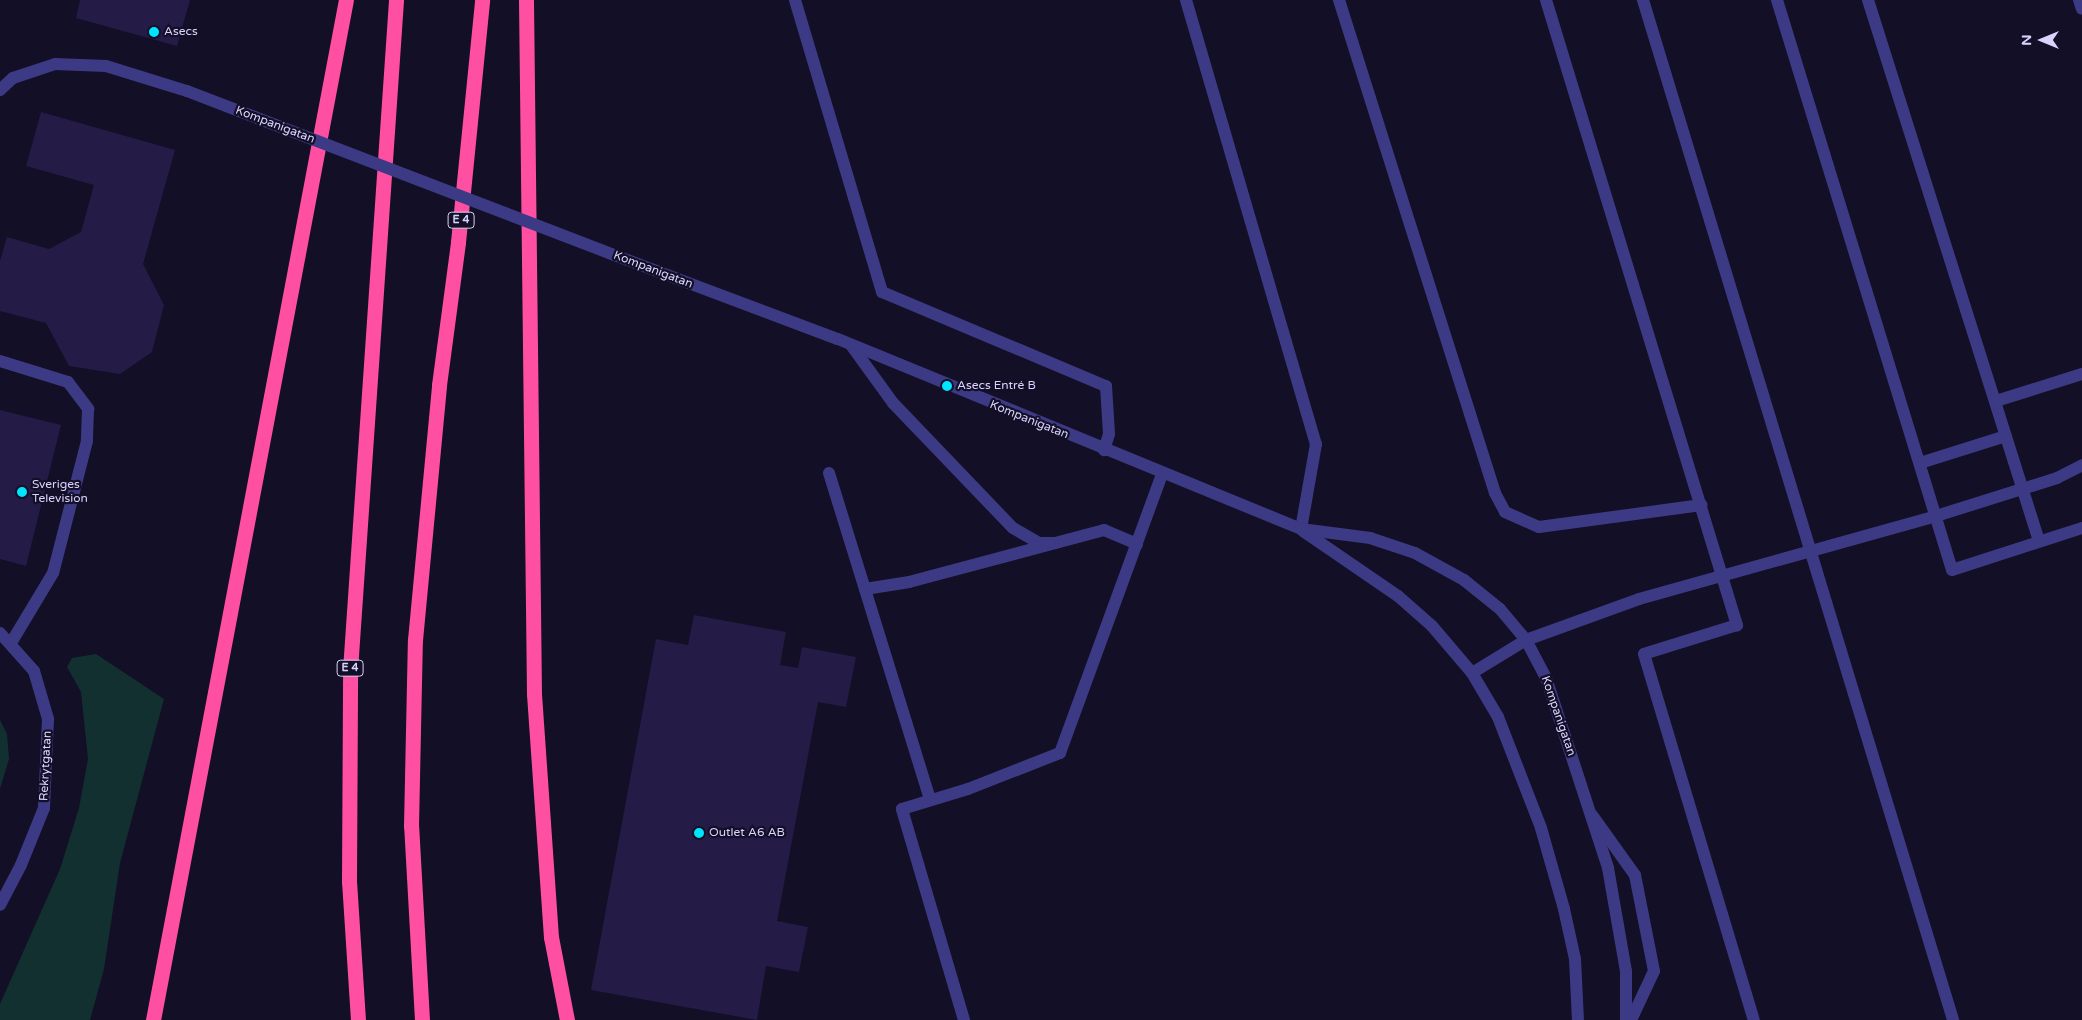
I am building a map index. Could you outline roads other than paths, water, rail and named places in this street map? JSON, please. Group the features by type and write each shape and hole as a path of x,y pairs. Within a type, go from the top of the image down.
{"highway":[{"path":"152,1020 346,0"},
{"name":"E 4","path":"358,1020 349,882 350,670 396,0"},
{"name":"E 4","path":"422,1020 412,826 415,640 436,413 458,242 482,0"},
{"path":"526,0 534,694 551,937 567,1020"}],"street":[{"path":"795,0 882,292 1106,386 1109,434 1104,450"},
{"path":"1186,0 1316,444 1301,529"},
{"path":"1339,0 1495,494 1504,512 1539,527 1702,505"},
{"path":"1546,0 1702,505 1737,626 1644,654 1754,1020"},
{"path":"1643,0 1812,549 1953,1020"},
{"path":"1777,0 1952,570 2082,528"},
{"path":"1868,0 2039,541"},
{"path":"2079,0 2082,9"},
{"name":"Kompanigatan","path":"0,90 14,78 55,64 106,66 187,90 851,345 1162,474 1301,529 1398,596 1432,626 1472,673 1517,758 1542,828 1575,959 1578,1020"},
{"path":"851,345 893,403 1014,528 1039,542 1055,543"},
{"path":"0,361 68,382 88,408 87,441 53,573 11,643"},
{"path":"1996,401 2082,374"},
{"path":"1920,462 2006,436"},
{"path":"2057,478 2082,465"},
{"path":"829,473 930,800"},
{"path":"964,1020 902,808 930,800 1060,752 1162,474"},
{"path":"1472,673 1526,640 1639,599 1812,549 1936,516 2057,478 2082,475"},
{"name":"Kompanigatan","path":"1301,529 1370,538 1415,553 1464,580 1500,609 1526,640 1546,678 1592,815 1618,920 1626,971 1626,1020"},
{"path":"865,589 909,582 1104,530 1137,544"},
{"name":"Rekrytgatan","path":"0,633 11,643 34,671 48,719 44,808 22,866 0,905"},
{"path":"1592,815 1634,875 1654,972 1631,1020"}],"place":[{"name":"Asecs","path":"154,32"},
{"name":"Asecs Entré B","path":"947,386"},
{"name":"Sveriges Television","path":"22,492"},
{"name":"Outlet A6 AB","path":"699,833"}]}
